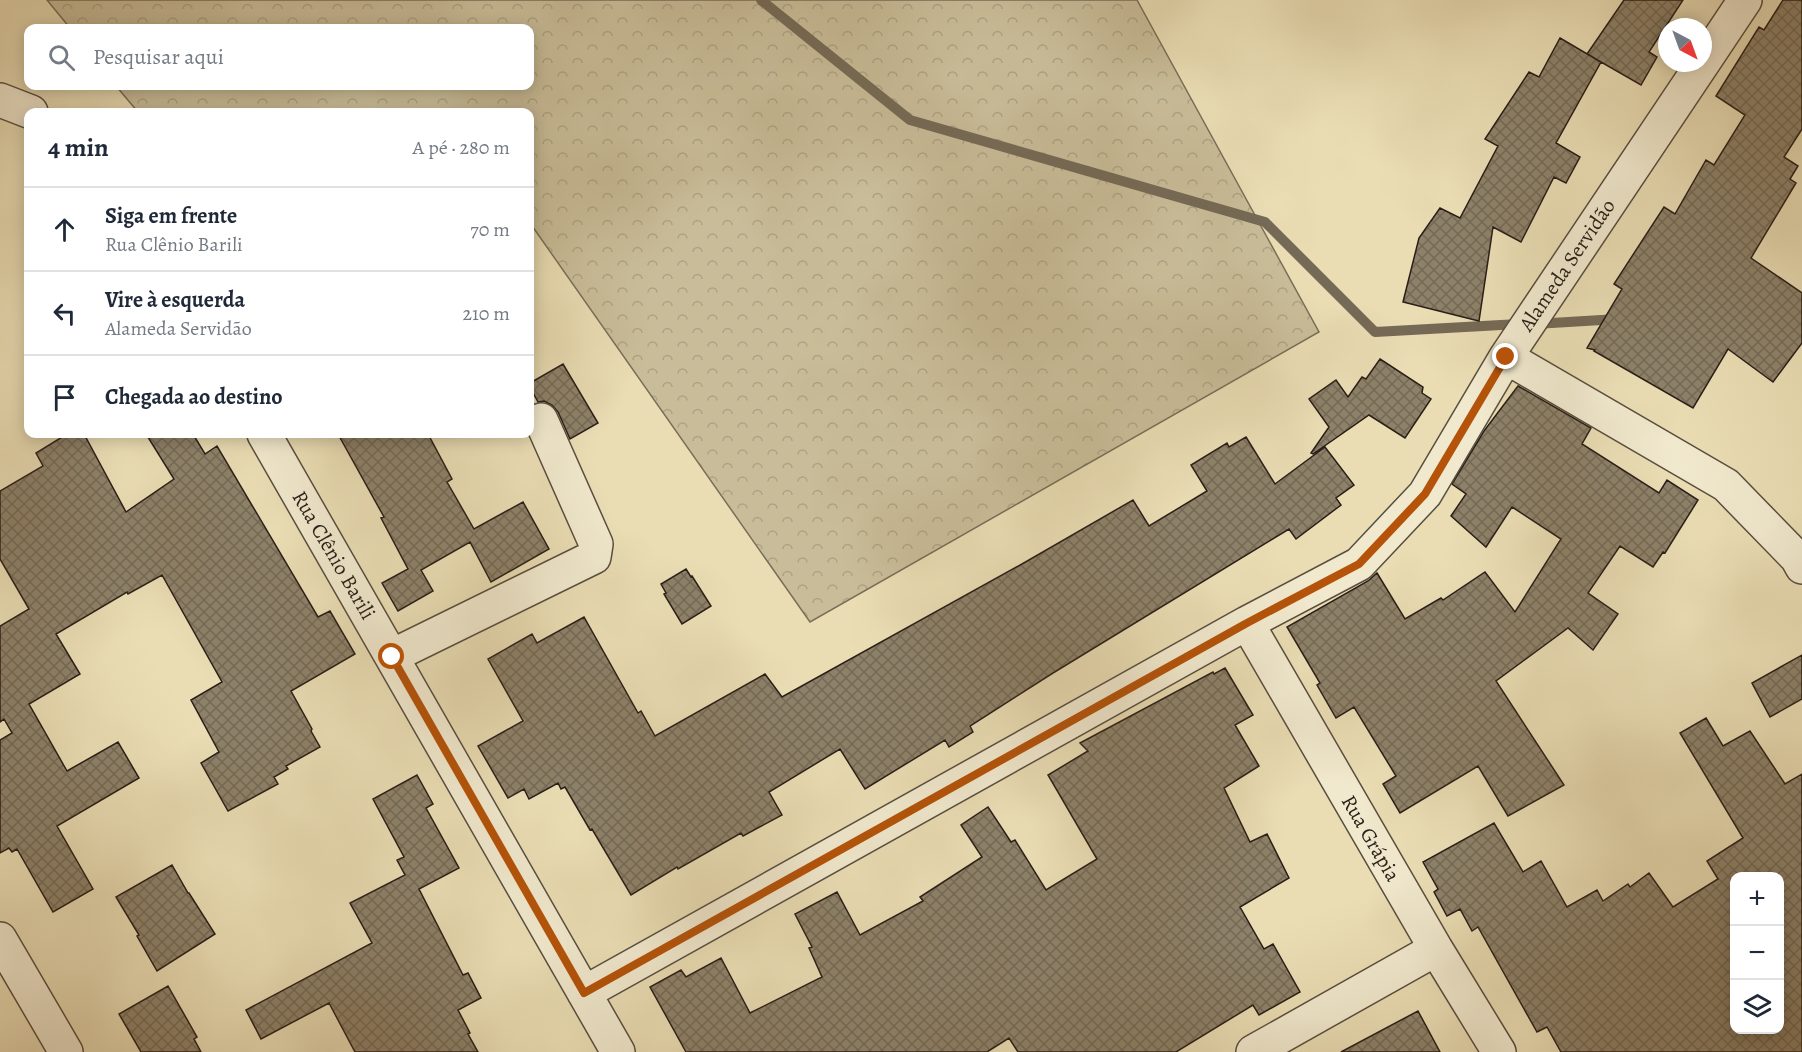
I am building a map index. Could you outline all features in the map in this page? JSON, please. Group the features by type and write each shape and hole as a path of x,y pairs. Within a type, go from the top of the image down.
{"street":[{"name":"Alameda Servidão","path":"1712,50 1745,0"},
{"name":"Alameda Servidão","path":"584,993 1247,623 1359,564 1425,494 1506,357 1697,72"},
{"path":"0,100 24,109"},
{"path":"1506,357 1726,485 1797,558 1802,567"},
{"path":"392,657 594,557 596,544 541,420"},
{"name":"Rua Clênio Barili","path":"266,438 618,1052"},
{"name":"Rua Grápia","path":"1247,623 1436,949 1499,1052"},
{"path":"0,939 66,1052"},
{"path":"1253,1052 1436,949"}],"green space":[{"path":"47,0 1137,0 1319,332 810,622 534,229 534,108 135,108 119,90 534,90 534,24 67,24"}],"building":[{"path":"1624,0 1683,0 1671,18 1658,18 1658,38 1649,52 1657,57 1641,85 1587,54"},
{"path":"1783,0 1802,0 1802,129 1784,157 1798,166 1790,179 1796,183 1751,258 1802,293 1802,343 1773,382 1728,349 1693,408 1595,350 1587,348 1622,289 1614,284 1664,207 1675,214 1706,160 1714,165 1745,115 1716,96 1759,27 1764,30"},
{"path":"1560,38 1601,62 1556,143 1580,157 1566,183 1554,177 1521,242 1493,227 1479,321 1403,302 1419,238 1440,208 1460,218 1498,146 1485,139 1529,72 1539,77"},
{"path":"1380,359 1423,387 1422,393 1431,399 1405,438 1369,415 1313,454 1311,453 1329,427 1309,399 1336,380 1348,397 1362,377 1366,379"},
{"path":"563,364 598,423 570,439 558,412 552,405 544,401 538,402 534,394 534,381"},
{"path":"1518,386 1591,428 1582,444 1659,493 1667,480 1698,500 1665,553 1663,552 1653,567 1620,546 1588,593 1618,614 1593,650 1568,628 1496,681 1564,785 1508,816 1478,766 1400,813 1383,784 1396,776 1354,707 1336,718 1317,685 1320,683 1287,627 1368,581 1377,573 1405,619 1441,598 1443,600 1485,572 1515,612 1561,539 1512,507 1486,547 1451,516 1466,494 1452,484 1484,431"},
{"path":"1246,437 1275,484 1325,447 1354,485 1336,498 1341,505 1296,539 1289,529 970,726 973,732 949,747 945,740 865,789 840,749 769,792 782,815 743,836 741,833 678,869 677,867 631,895 565,787 561,789 558,783 529,799 524,789 508,798 478,746 523,721 488,659 532,634 537,643 584,617 638,713 641,711 655,736 765,674 782,697 1133,500 1149,526 1207,491 1191,465 1227,443 1229,447"},
{"path":"60,438 86,438 126,512 174,479 148,438 195,438 205,454 217,446 318,617 330,611 355,654 291,691 320,747 286,766 288,769 274,777 278,784 228,811 201,763 219,752 191,700 222,682 162,575 128,594 127,592 56,634 80,674 29,704 67,771 118,742 139,778 57,826 93,889 53,912 17,849 12,852 9,848 0,853 0,740 12,733 4,719 0,722 0,626 29,609 0,559 0,491 43,466 36,453"},
{"path":"340,438 430,438 452,479 447,482 474,529 523,502 549,549 491,582 470,542 421,570 433,591 398,611 382,583 408,569 381,518 384,517"},
{"path":"686,569 711,606 682,624 664,594 666,593 661,584"},
{"path":"1802,655 1802,699 1770,717 1752,683"},
{"path":"1225,668 1253,715 1235,725 1259,766 1224,788 1250,842 1267,834 1289,878 1240,907 1264,949 1273,944 1300,992 1259,1015 1253,1005 1176,1052 1018,1052 1009,1038 987,1052 686,1052 650,987 681,970 686,977 721,958 750,1013 822,977 809,948 812,947 795,914 837,892 860,935 923,901 920,897 982,857 961,825 988,807 1011,842 1015,840 1046,890 1097,859 1048,775 1088,751 1080,743 1213,672 1214,674"},
{"path":"1706,718 1723,746 1750,731 1785,784 1802,774 1802,1052 1561,1052 1547,1027 1537,1032 1478,927 1472,931 1460,909 1447,916 1434,892 1438,889 1423,862 1494,823 1523,872 1541,861 1567,907 1597,890 1603,901 1628,884 1630,887 1649,873 1673,907 1718,879 1707,861 1743,838 1680,733"},
{"path":"417,775 433,804 426,808 459,868 419,889 463,975 468,973 481,998 458,1010 478,1052 355,1052 329,1003 261,1039 246,1010 372,943 350,903 405,875 397,860 404,857 373,799"},
{"path":"172,865 215,934 157,971 116,897"},
{"path":"168,986 197,1037 194,1039 201,1052 141,1052 119,1014"},
{"path":"1418,1011 1440,1052 1341,1052"}],"waterway":[{"path":"761,0 910,120 1265,222 1375,332 1519,324"},
{"path":"1535,324 1618,319"}],"route":[{"path":"392,657 584,993 1247,623 1359,564 1425,494 1506,357"}]}
